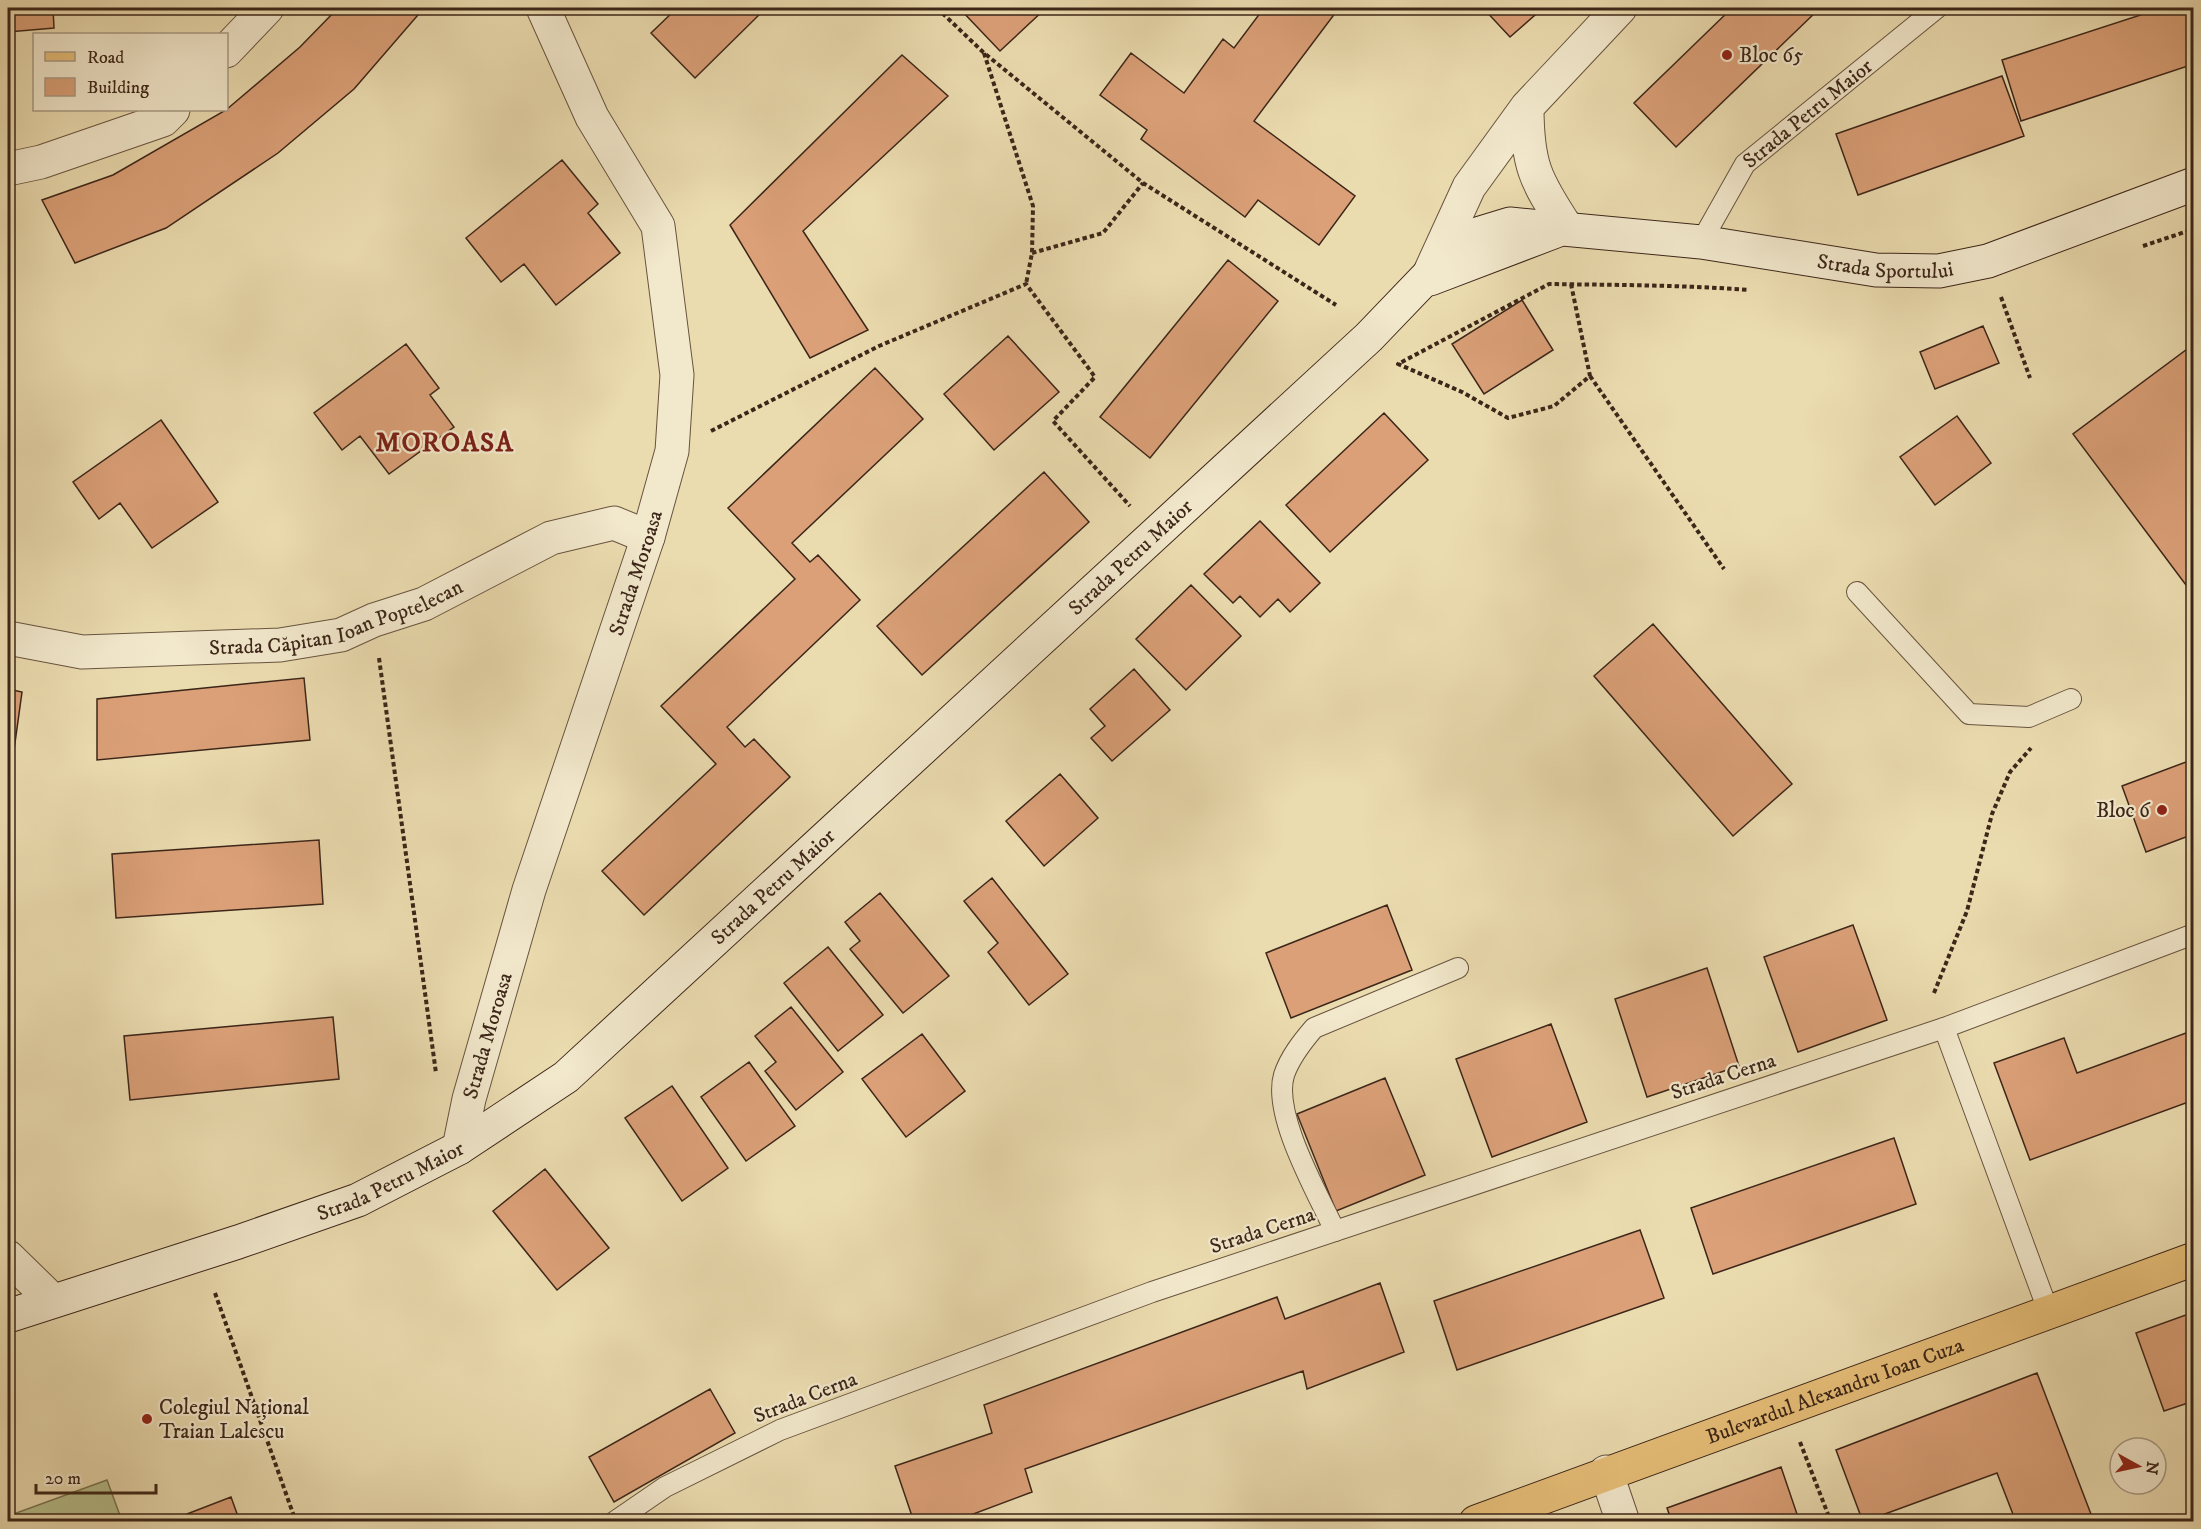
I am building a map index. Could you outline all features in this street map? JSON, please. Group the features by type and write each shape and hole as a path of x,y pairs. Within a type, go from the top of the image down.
{"main road":[{"name":"Bulevardul Alexandru Ioan Cuza","path":"1476,1521 2193,1259"}],"street":[{"path":"228,49 267,8"},
{"name":"Strada Moroasa","path":"459,1148 469,1099 529,890 648,537 672,450 677,375 658,226 592,117 543,8"},
{"name":"Strada Petru Maior","path":"8,1316 238,1242 358,1200 459,1148 566,1077 1360,345 1427,280 1469,187 1527,107 1620,8"},
{"path":"1527,107 1527,146 1540,188 1566,227"},
{"path":"8,169 41,162 163,120 172,111"},
{"name":"Strada Sportului","path":"1566,227 1701,242 1876,270 1939,271 1988,261 2193,184"},
{"name":"Strada Petru Maior","path":"1427,280 1566,227"},
{"name":"Strada Căpitan Ioan Poptelecan","path":"8,638 82,652 280,645 340,635 374,620 424,604 551,538 614,524 648,537"},
{"path":"8,1257 53,1301"},
{"path":"1606,1473 1623,1521"}],"lane":[{"name":"Strada Petru Maior","path":"1701,242 1745,164 1937,8"},
{"path":"1857,592 1969,714 2029,717 2071,699"},
{"name":"Strada Cerna","path":"614,1521 665,1487 780,1430 1152,1292 1944,1028 2193,934"},
{"path":"1335,1231 1287,1126 1283,1076 1298,1046 1314,1028 1458,968"},
{"path":"1944,1028 2049,1313"}],"path":[{"path":"937,8 983,52 1143,183 1336,305"},
{"path":"983,52 1033,206 1032,253 1026,284 1095,377 1053,421 1130,507"},
{"path":"1032,253 1103,233 1143,183"},
{"path":"672,450 879,346 1026,284"},
{"path":"1549,284 1398,364 1462,392 1508,418 1554,406 1590,376"},
{"path":"1571,284 1590,376 1724,569"},
{"path":"2000,294 2030,378"},
{"path":"374,620 437,1080"},
{"path":"1934,993 1967,911 1992,814 2010,772 2036,742"},
{"path":"215,1293 296,1521"},
{"path":"1787,1408 1831,1521"}],"green space":[{"path":"107,1480 122,1521 8,1521 8,1516"}],"building":[{"path":"8,8 53,8 54,28 8,32"},
{"path":"338,8 424,8 354,89 278,153 166,228 75,263 42,200 113,175 224,111 228,111 228,108 300,47"},
{"path":"677,8 766,8 695,78 651,33"},
{"path":"959,8 1046,8 1000,51"},
{"path":"1255,8 1339,8 1254,121 1355,196 1319,245 1258,200 1245,217 1141,139 1147,130 1100,95 1131,53 1184,93 1223,39 1234,48 1261,12"},
{"path":"1483,8 1543,8 1510,37"},
{"name":"Bloc 65","path":"1732,8 1820,8 1676,147 1634,103"},
{"path":"2162,8 2194,8 2194,64 2021,121 2002,60"},
{"path":"902,55 948,96 803,231 868,330 810,358 730,225"},
{"path":"2002,76 2024,136 1858,195 1836,134"},
{"path":"562,160 598,204 588,213 620,253 556,305 524,264 501,282 466,238"},
{"path":"1228,260 1278,301 1150,458 1100,417"},
{"path":"1522,300 1553,350 1484,394 1452,344"},
{"path":"1983,326 1999,363 1935,389 1920,352"},
{"path":"1008,336 1059,392 994,450 944,394"},
{"path":"406,344 439,388 430,395 454,427 389,474 360,436 342,450 314,413"},
{"path":"2194,344 2194,592 2192,593 2073,434"},
{"path":"875,368 923,419 792,543 810,562 818,555 860,600 727,727 745,747 754,739 790,777 644,915 602,871 716,764 661,706 795,579 728,508"},
{"path":"1384,413 1428,460 1330,552 1286,505"},
{"path":"1957,416 1991,463 1935,505 1900,457"},
{"path":"161,420 218,502 152,548 120,503 99,519 73,482"},
{"path":"1044,472 1089,522 922,675 877,626"},
{"path":"1260,521 1320,583 1290,612 1278,599 1260,617 1240,596 1233,603 1204,574"},
{"path":"1191,585 1241,636 1186,690 1136,639"},
{"path":"1653,624 1792,784 1733,836 1594,676"},
{"path":"1134,669 1170,710 1112,761 1091,738 1105,726 1090,709"},
{"path":"304,678 310,740 97,760 97,699"},
{"path":"8,689 22,692 14,750 8,749"},
{"name":"Bloc 6","path":"2194,759 2194,834 2146,852 2122,786"},
{"path":"1060,774 1098,818 1044,866 1006,821"},
{"path":"319,840 323,904 116,918 112,854"},
{"path":"992,878 1068,974 1029,1005 988,952 998,943 964,901"},
{"path":"880,893 949,976 903,1013 850,949 860,941 845,922"},
{"path":"1387,905 1412,970 1291,1018 1266,953"},
{"path":"1853,925 1887,1020 1798,1052 1764,957"},
{"path":"828,947 883,1015 838,1051 784,983"},
{"path":"1707,968 1739,1066 1647,1097 1615,999"},
{"path":"791,1007 843,1072 796,1110 765,1071 776,1062 755,1036"},
{"path":"333,1017 339,1079 130,1100 124,1036"},
{"path":"1551,1024 1587,1122 1492,1157 1456,1059"},
{"path":"2194,1030 2194,1100 2030,1160 1994,1063 2064,1038 2077,1073"},
{"path":"922,1034 965,1091 906,1137 862,1079"},
{"path":"749,1062 795,1126 746,1161 701,1097"},
{"path":"1385,1078 1425,1175 1336,1211 1297,1114"},
{"path":"672,1086 728,1168 682,1201 625,1118"},
{"path":"1894,1138 1916,1204 1713,1274 1691,1208"},
{"path":"545,1169 609,1248 557,1290 493,1211"},
{"path":"1640,1230 1664,1298 1457,1370 1434,1301"},
{"path":"1380,1283 1404,1352 1307,1389 1303,1371 1025,1469 1032,1492 952,1522 914,1522 895,1466 992,1433 984,1405 1277,1297 1285,1319"},
{"path":"2194,1312 2194,1401 2164,1411 2136,1333"},
{"path":"2037,1373 2094,1522 2016,1522 1997,1473 1863,1522 1836,1450"},
{"path":"710,1389 735,1433 614,1502 589,1457"},
{"path":"1781,1467 1798,1517 1786,1522 1672,1522 1667,1508"},
{"path":"231,1497 240,1522 190,1522 187,1514"}],"place":[{"name":"Bloc 65","path":"1727,55"},
{"name":"Bloc 6","path":"2162,810"},
{"name":"Colegiul Național Traian Lalescu","path":"147,1419"}],"district":[{"name":"MOROASA","path":"445,442"}]}
